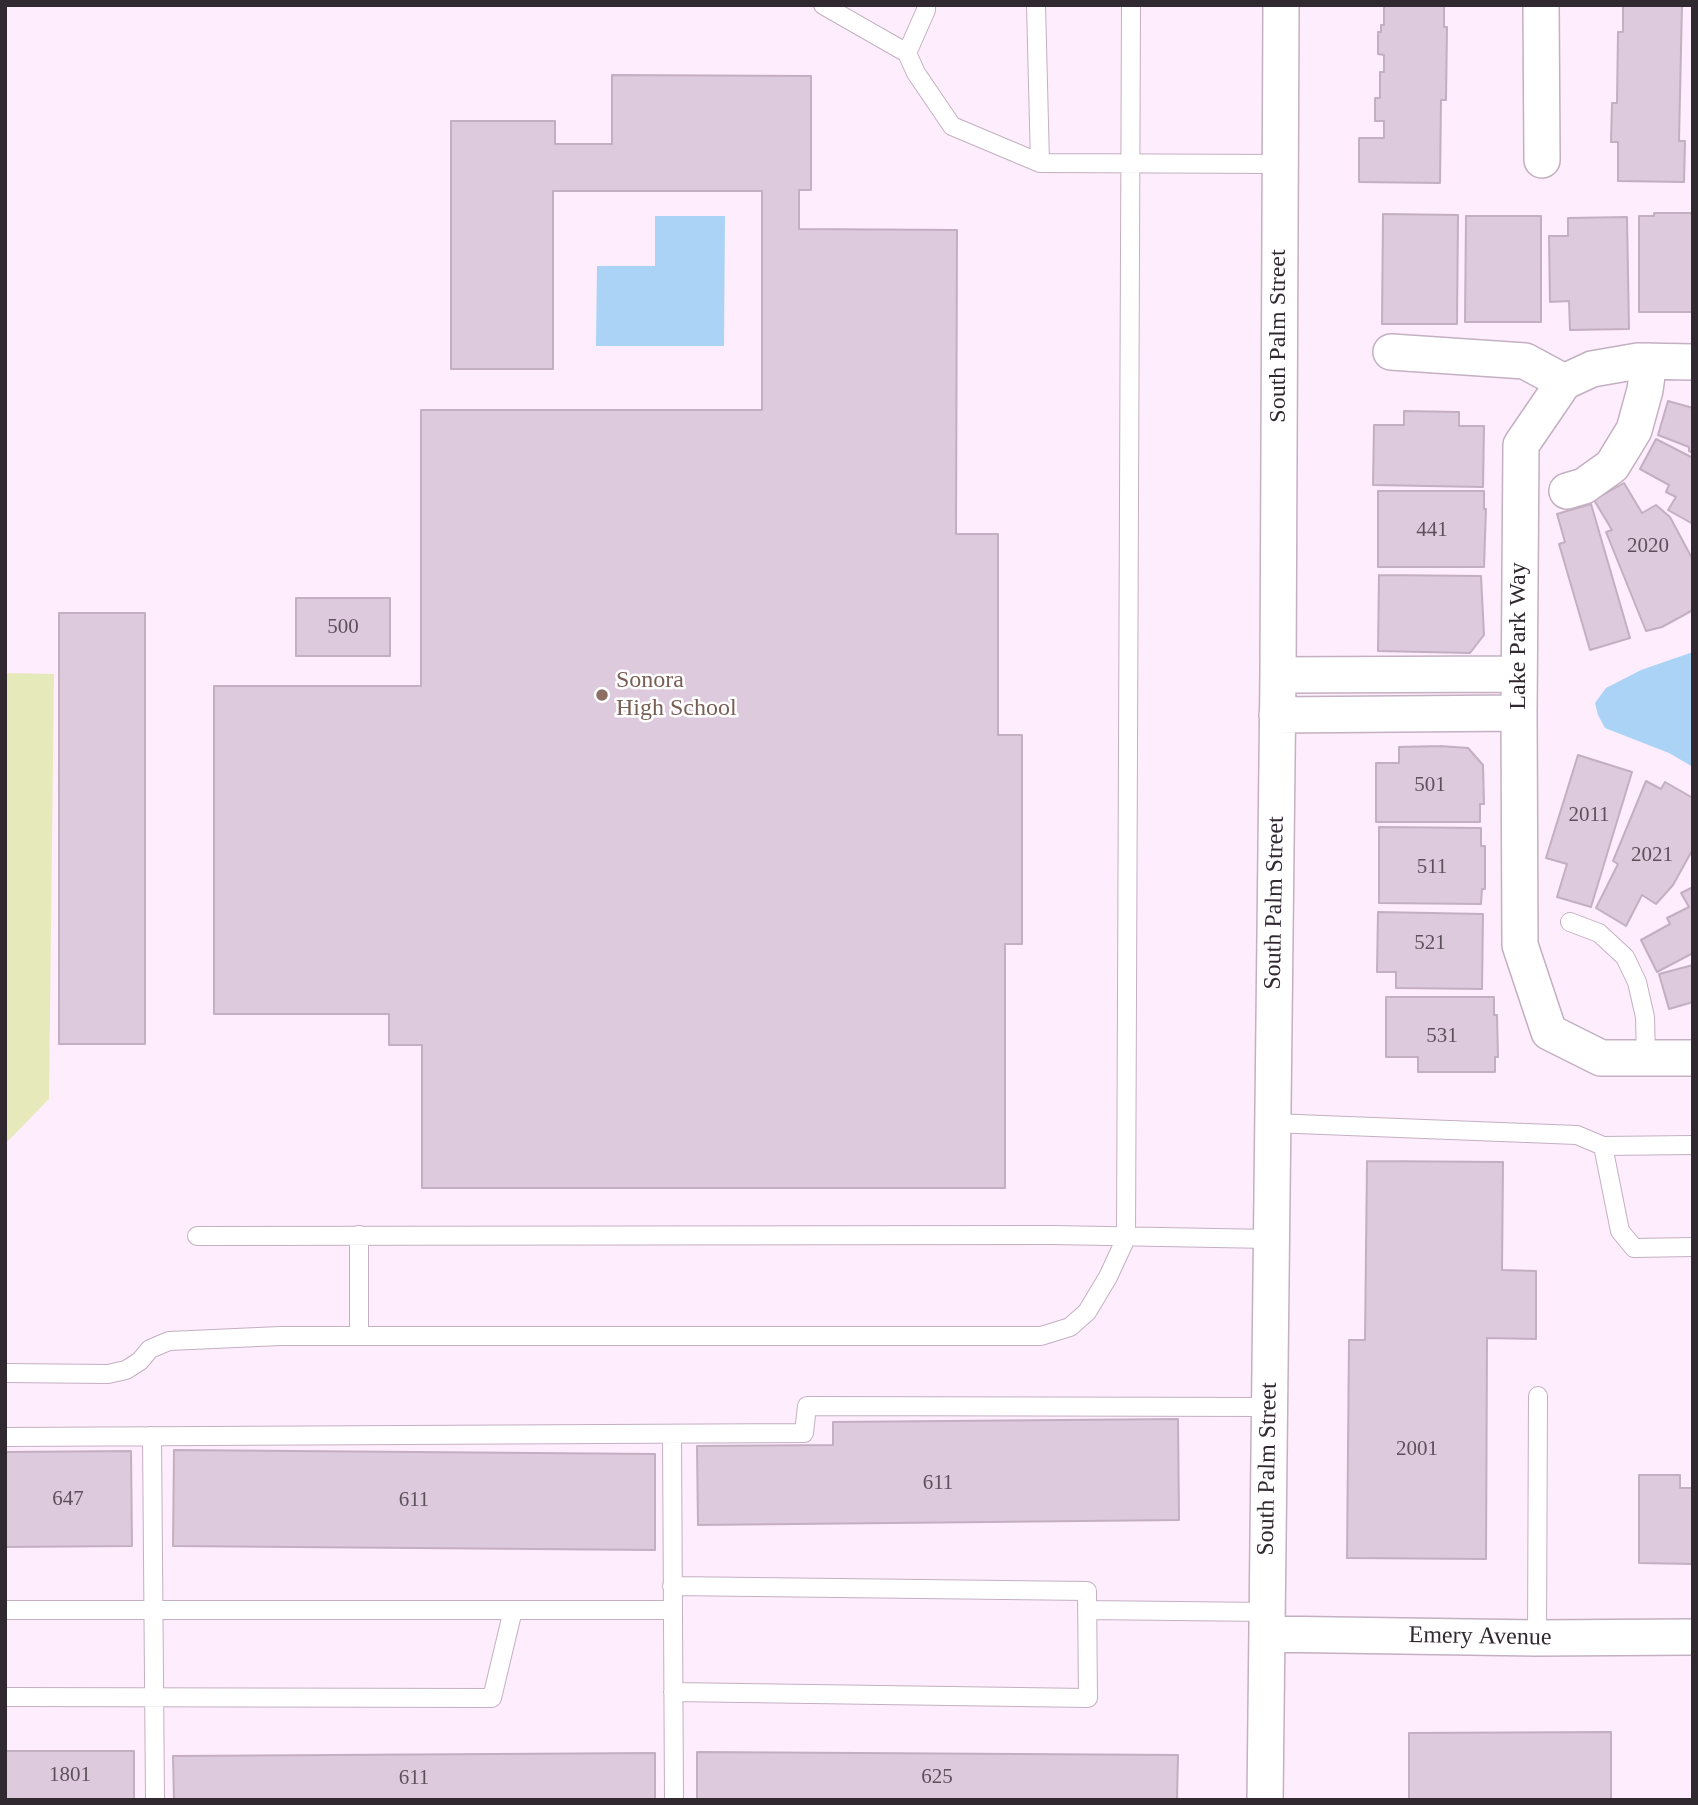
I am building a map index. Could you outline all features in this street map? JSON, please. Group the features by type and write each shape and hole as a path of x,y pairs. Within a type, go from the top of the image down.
{"street":[{"name":"South Palm Street","path":"1265,1800 1278,675 1281,5"},
{"path":"1541,5 1542,160"},
{"path":"1391,352 1525,360 1564,382 1592,369 1638,360 1693,362"},
{"path":"1567,491 1584,486 1612,466 1634,430 1645,390 1648,361"},
{"name":"Lake Park Way","path":"1564,382 1521,445 1520,945 1549,1032 1601,1058 1646,1058"},
{"path":"1278,675 1520,674"},
{"path":"1277,715 1519,713"},
{"path":"1646,1058 1693,1058"},
{"name":"Emery Avenue","path":"1267,1623 1537,1638 1693,1637"}],"lane":[{"path":"822,5 843,12 906,53 916,74 952,127 1040,163 1280,164"},
{"path":"906,53 926,5"},
{"path":"1036,5 1040,163"},
{"path":"5,1373 108,1374 126,1370 140,1361 150,1349 169,1341 280,1336 1041,1336 1070,1327 1087,1312 1108,1277 1126,1238 1131,5"},
{"path":"1570,922 1599,933 1625,957 1637,982 1645,1017 1646,1058"},
{"path":"1272,1123 1577,1135 1603,1146 1693,1144"},
{"path":"1603,1146 1620,1231 1634,1248 1693,1247"},
{"path":"359,1235 359,1336"},
{"path":"197,1236 1052,1235 1270,1239"},
{"path":"1537,1638 1538,1396"},
{"path":"5,1437 804,1433 807,1406 1269,1407"},
{"path":"672,1433 674,1800"},
{"path":"152,1436 155,1800"},
{"path":"672,1586 1087,1591 1088,1698 673,1692"},
{"path":"1087,1609 1267,1623"},
{"path":"5,1610 672,1610"},
{"path":"5,1697 492,1698 513,1610"}],"green space":[{"path":"5,673 54,674 49,1099 5,1144"}],"water":[{"path":"655,216 725,216 724,346 596,346 597,266 655,266"},
{"path":"1693,652 1693,767 1669,753 1605,728 1595,703 1606,688 1641,670"}],"building":[{"path":"1384,5 1444,5 1444,27 1447,27 1446,100 1441,100 1440,183 1359,182 1359,138 1384,138 1384,121 1375,121 1375,98 1380,98 1380,72 1384,72 1384,55 1378,54 1378,32 1381,32 1381,25 1384,25"},
{"path":"1623,5 1682,5 1679,141 1685,141 1684,182 1618,181 1618,142 1611,142 1612,103 1617,103 1618,32 1623,32"},
{"path":"612,75 811,76 811,190 799,190 799,229 957,230 956,534 998,534 998,735 1022,735 1022,944 1005,944 1005,1188 422,1188 422,1045 389,1045 389,1014 214,1014 214,686 421,686 421,410 762,410 762,191 553,191 553,369 451,369 451,121 555,121 555,144 612,144"},
{"path":"1654,213 1693,213 1693,312 1639,312 1639,216 1654,216"},
{"path":"1383,214 1458,215 1457,324 1382,324"},
{"path":"1466,216 1541,216 1541,322 1465,322"},
{"path":"1627,217 1629,329 1570,330 1569,301 1550,302 1549,236 1568,236 1568,218"},
{"path":"1668,401 1693,408 1693,453 1689,451 1689,447 1658,435"},
{"path":"1404,411 1459,412 1459,426 1484,426 1483,487 1373,485 1374,425 1404,425"},
{"path":"1656,439 1693,458 1693,524 1668,510 1676,497 1666,492 1669,485 1640,469"},
{"path":"1624,483 1642,513 1656,505 1670,517 1693,560 1693,610 1662,627 1646,631 1606,532 1612,530 1594,500"},
{"path":"1378,491 1484,491 1484,567 1378,567"},
{"path":"1591,504 1630,638 1590,650 1559,544 1565,542 1557,514"},
{"path":"1379,575 1481,576 1484,635 1470,653 1378,651"},
{"path":"296,598 390,598 390,656 296,656"},
{"path":"59,613 145,613 145,1044 59,1044"},
{"path":"1399,747 1468,748 1483,765 1484,804 1480,804 1480,822 1376,822 1376,763 1399,763"},
{"path":"1578,755 1632,772 1591,907 1557,897 1567,864 1546,858"},
{"path":"1646,781 1661,789 1665,782 1693,798 1693,849 1673,885 1656,904 1642,895 1626,926 1596,908 1618,864 1613,861"},
{"path":"1379,827 1481,828 1481,846 1485,846 1485,889 1482,889 1481,904 1379,903"},
{"path":"1693,887 1693,953 1657,972 1641,940 1670,924 1667,918 1689,907 1681,893"},
{"path":"1378,912 1483,914 1482,989 1396,988 1396,972 1377,972"},
{"path":"1693,965 1693,1002 1669,1009 1659,974"},
{"path":"1386,997 1494,997 1498,1057 1495,1057 1495,1072 1418,1072 1418,1057 1386,1057"},
{"path":"1367,1161 1503,1162 1502,1270 1536,1271 1536,1339 1487,1338 1486,1559 1347,1558 1349,1340 1365,1340"},
{"path":"1178,1419 1179,1520 698,1525 697,1446 833,1445 833,1422"},
{"path":"174,1450 655,1454 655,1550 173,1546"},
{"path":"131,1451 132,1546 5,1547 5,1452"},
{"path":"1639,1475 1680,1475 1680,1488 1693,1488 1693,1564 1639,1563"},
{"path":"1611,1732 1611,1800 1409,1800 1409,1733"},
{"path":"5,1751 134,1751 134,1800 5,1800"},
{"path":"697,1752 1178,1755 1177,1800 697,1800"},
{"path":"655,1753 655,1800 174,1800 173,1756"}],"place":[{"name":"Sonora High School","path":"602,695"}]}
